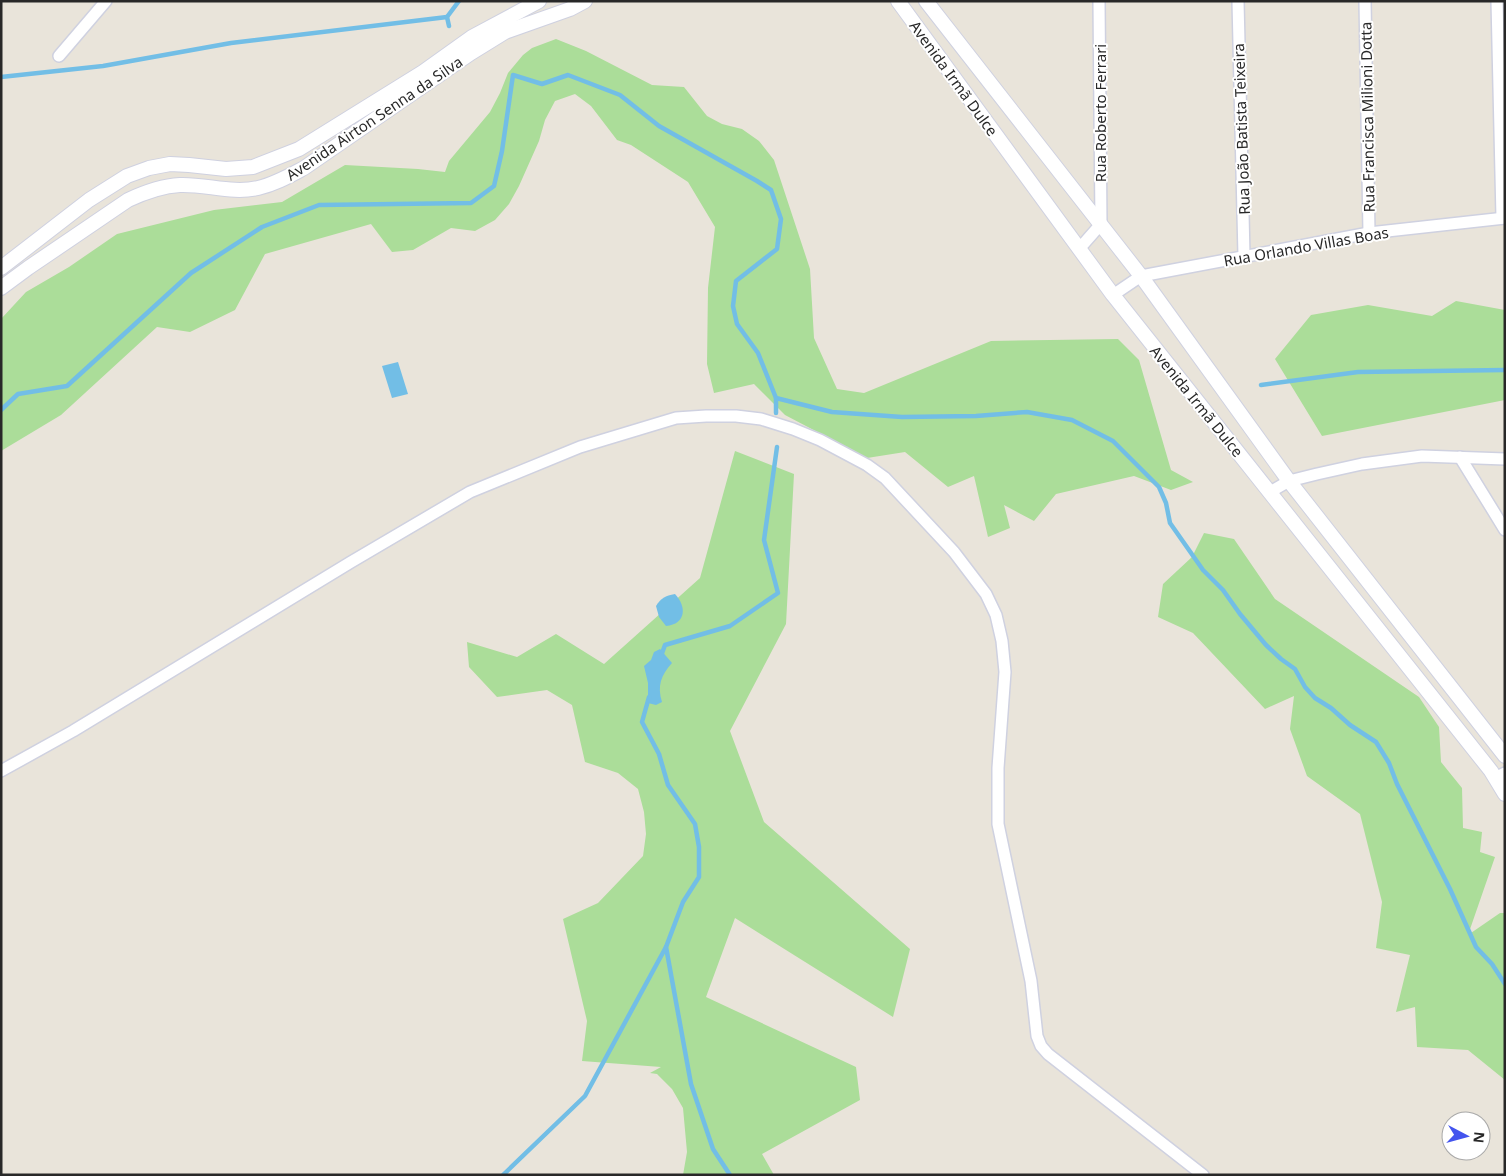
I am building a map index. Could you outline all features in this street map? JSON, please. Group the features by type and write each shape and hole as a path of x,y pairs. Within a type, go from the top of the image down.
{"street":[{"path":"59,56 106,1"},
{"name":"Avenida Airton Senna da Silva","path":"1,268 89,200 127,176 150,168 170,164 238,169 267,163 304,146 423,72 472,37 539,1"},
{"name":"Avenida Airton Senna da Silva","path":"1,288 128,200 145,192 163,187 182,185 239,190 257,188 278,182 315,161 505,32 568,5 585,1"},
{"name":"Avenida Irmã Dulce","path":"898,1 1113,295 1479,755 1500,775 1505,794"},
{"name":"Avenida Irmã Dulce","path":"926,1 1141,276 1289,481 1505,756"},
{"name":"Rua Roberto Ferrari","path":"1099,1 1101,224"},
{"name":"Rua João Batista Teixeira","path":"1238,1 1244,256"},
{"name":"Rua Francisca Milioni Dotta","path":"1365,1 1369,233"},
{"path":"1497,1 1503,218"},
{"path":"304,146 315,161"},
{"name":"Rua Orlando Villas Boas","path":"1113,295 1141,276 1369,233 1503,218"},
{"path":"1079,249 1101,224"},
{"path":"1,771 73,731 470,492 580,447 676,418 736,416 762,419 793,429 843,452 867,465 885,478 954,552 986,594 996,615 1002,642 1004,672 998,768 998,824 1031,981 1037,1036 1041,1046 1048,1054 1203,1175"},
{"path":"1270,492 1289,481 1371,463 1422,456 1505,459"},
{"path":"1460,457 1505,530"}],"green space":[{"path":"556,39 586,51 652,85 684,87 707,116 722,124 742,129 759,141 774,160 810,269 814,338 837,389 864,393 991,341 1118,339 1139,360 1171,470 1193,482 1171,490 1134,476 1056,494 1034,521 1004,505 1010,528 988,537 974,476 948,487 905,452 867,458 785,415 754,384 714,393 707,364 708,288 715,227 688,182 631,145 617,140 591,106 575,94 555,101 545,120 539,141 519,186 509,204 495,220 475,231 451,228 413,250 392,252 371,224 265,254 235,310 190,332 157,327 61,415 1,451 1,319 26,292 69,267 117,234 214,210 282,202 345,165 445,172 449,161 490,112 508,73 523,55 532,48"},
{"path":"1456,301 1505,310 1505,400 1322,436 1275,359 1311,315 1368,305 1432,316"},
{"path":"735,451 794,474 786,624 730,731 764,822 910,949 893,1017 735,918 706,997 856,1067 860,1100 762,1154 774,1175 683,1175 687,1152 683,1108 672,1089 657,1074 650,1073 661,1067 582,1061 587,1021 563,919 598,903 643,856 646,834 644,812 638,789 618,773 585,762 572,705 547,690 497,697 469,667 467,642 517,657 556,634 604,664 700,578"},
{"path":"1204,533 1234,539 1275,599 1419,697 1439,727 1441,762 1462,788 1463,828 1482,832 1480,852 1495,857 1468,935 1500,913 1505,913 1505,1080 1468,1050 1417,1047 1415,1007 1396,1012 1410,955 1376,948 1382,902 1360,814 1307,776 1290,729 1294,696 1265,709 1193,633 1158,617 1163,584 1192,557"}],"water":[{"path":"398,362 408,394 392,398 382,366"},
{"path":"675,594 683,609 681,618 673,625 666,626 659,617 656,606 664,598"},
{"path":"660,649 672,663 661,681 662,702 656,705 648,703 648,683 644,666 651,660 654,652"}],"waterway":[{"path":"449,26 447,17 459,1"},
{"path":"1,77 103,66 231,43 447,17"},
{"path":"1,410 18,394 67,386 191,273 262,227 319,205 471,203 494,186 502,151 513,75 542,84 568,75 620,95 659,126 771,190 781,219 777,249 736,281 733,306 737,324 758,353 776,398 776,413"},
{"path":"1261,385 1358,372 1505,370"},
{"path":"776,398 832,412 902,417 976,416 1027,412 1072,420 1113,441 1159,487 1166,503 1170,523 1203,570 1223,590 1266,645 1295,669 1305,687 1315,698 1376,742 1389,763 1397,784 1450,889 1476,947 1492,964 1505,984"},
{"path":"661,656 665,645 730,626 778,593 764,540 777,447"},
{"path":"649,697 642,722 659,754 668,785 695,824 699,847 699,877 683,902 666,947 691,1084 713,1149 730,1175"},
{"path":"503,1175 585,1096 666,947"}]}
